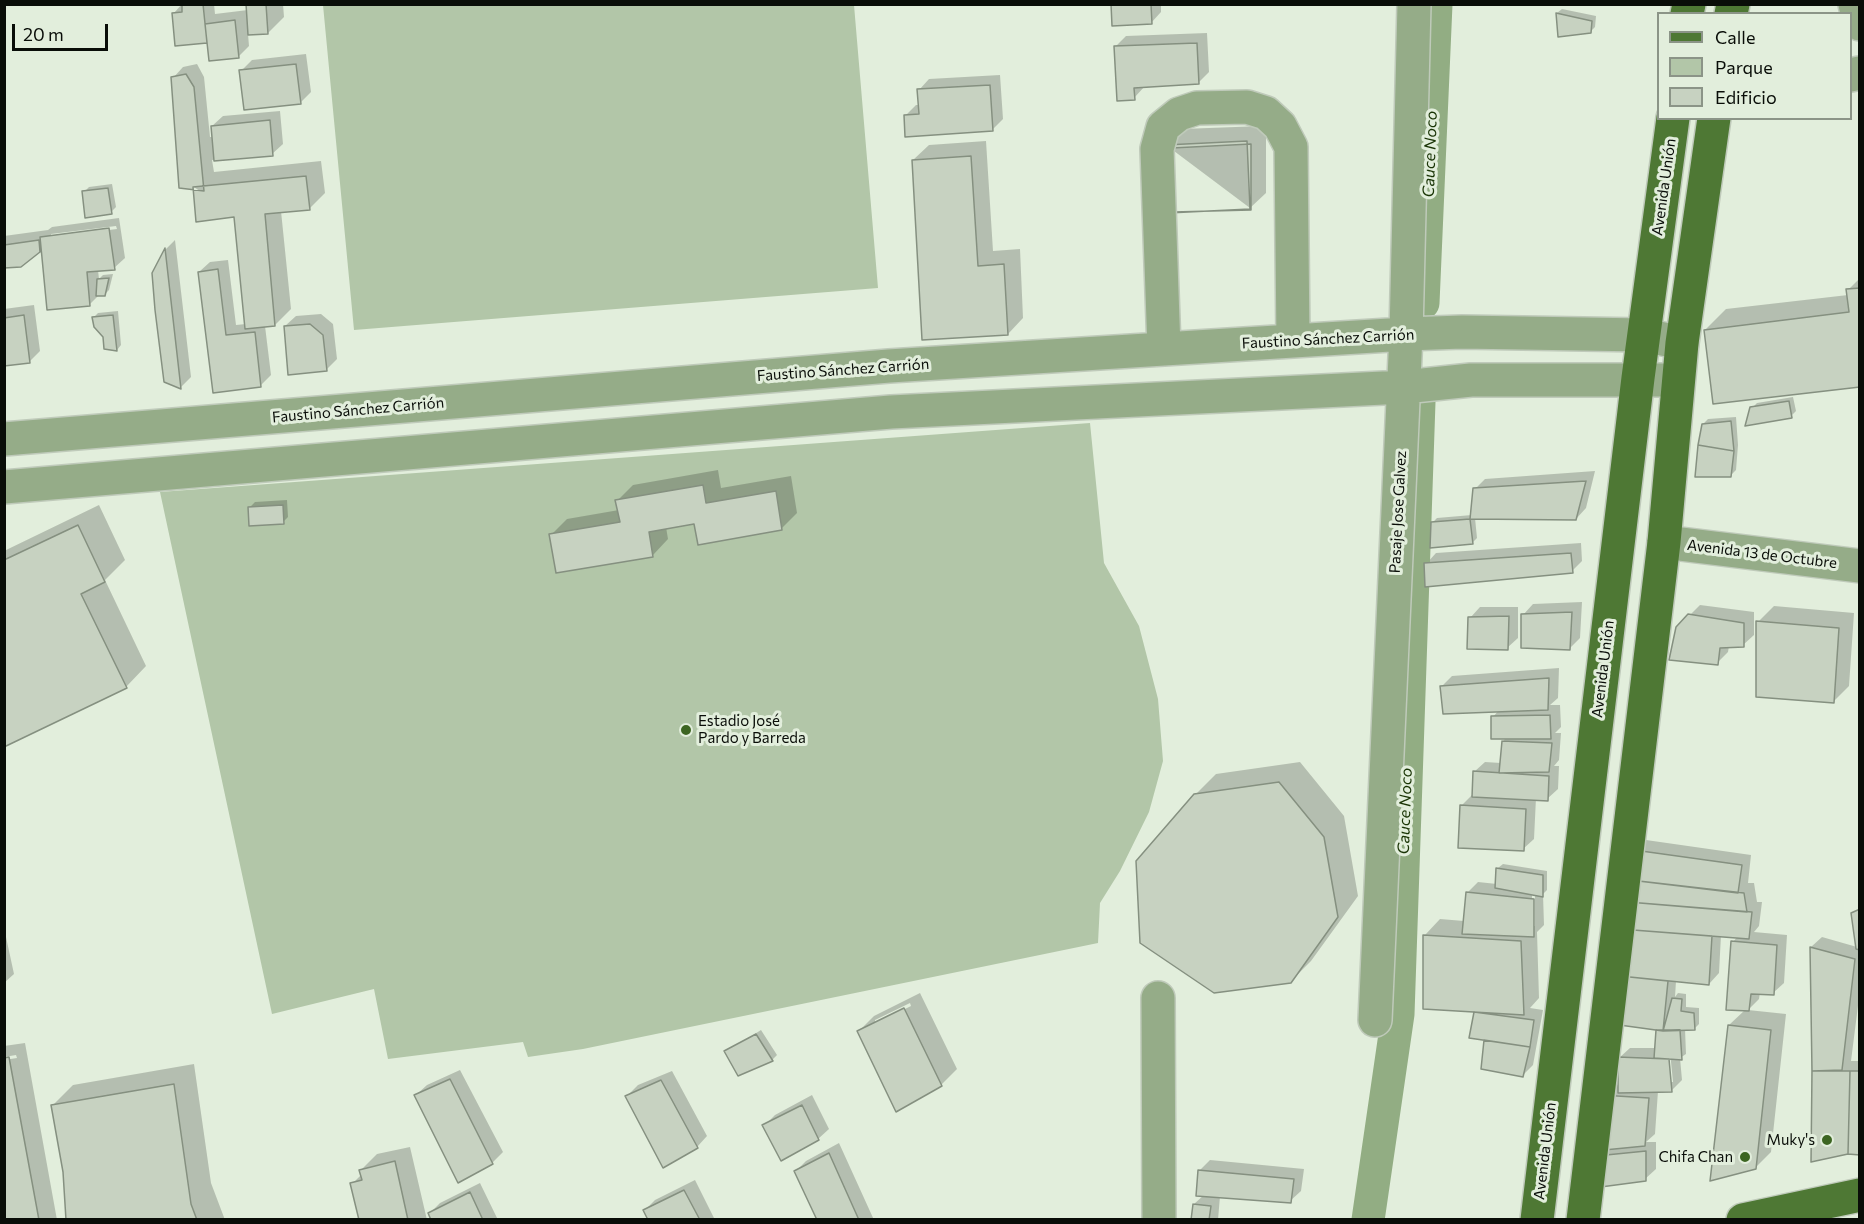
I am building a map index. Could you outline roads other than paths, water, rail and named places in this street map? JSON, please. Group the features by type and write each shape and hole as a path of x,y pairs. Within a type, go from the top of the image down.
{"main road":[{"name":"Avenida Unión","path":"1537,1220 1638,378 1673,120"},
{"path":"1583,1220 1664,542 1682,343 1714,120"},
{"path":"1743,1220 1860,1195"}],"street":[{"name":"Pasaje Jose Galvez","path":"1375,1020 1404,387 1414,4"},
{"path":"1856,4 1860,24"},
{"path":"1164,349 1157,148 1163,127 1179,114 1197,108 1247,107 1266,113 1280,126 1291,147 1293,341"},
{"name":"Faustino Sánchez Carrión","path":"4,439 889,366 1406,334 1462,332 1644,335 1682,343"},
{"path":"889,366 891,412"},
{"path":"4,486 891,412 1404,387 1471,380 1638,378 1678,380"},
{"path":"382,408 385,455"},
{"name":"Avenida 13 de Octubre","path":"1664,542 1860,566"},
{"path":"1158,998 1159,1220"}],"waterway":[{"name":"Cauce Noco","path":"1423,303 1436,4"},
{"name":"Cauce Noco","path":"1368,1220 1398,1014 1419,402"}],"place":[{"name":"Estadio José Pardo y Barreda","path":"686,730"},
{"name":"Muky's","path":"1827,1140"},
{"name":"Chifa Chan","path":"1745,1157"}]}
